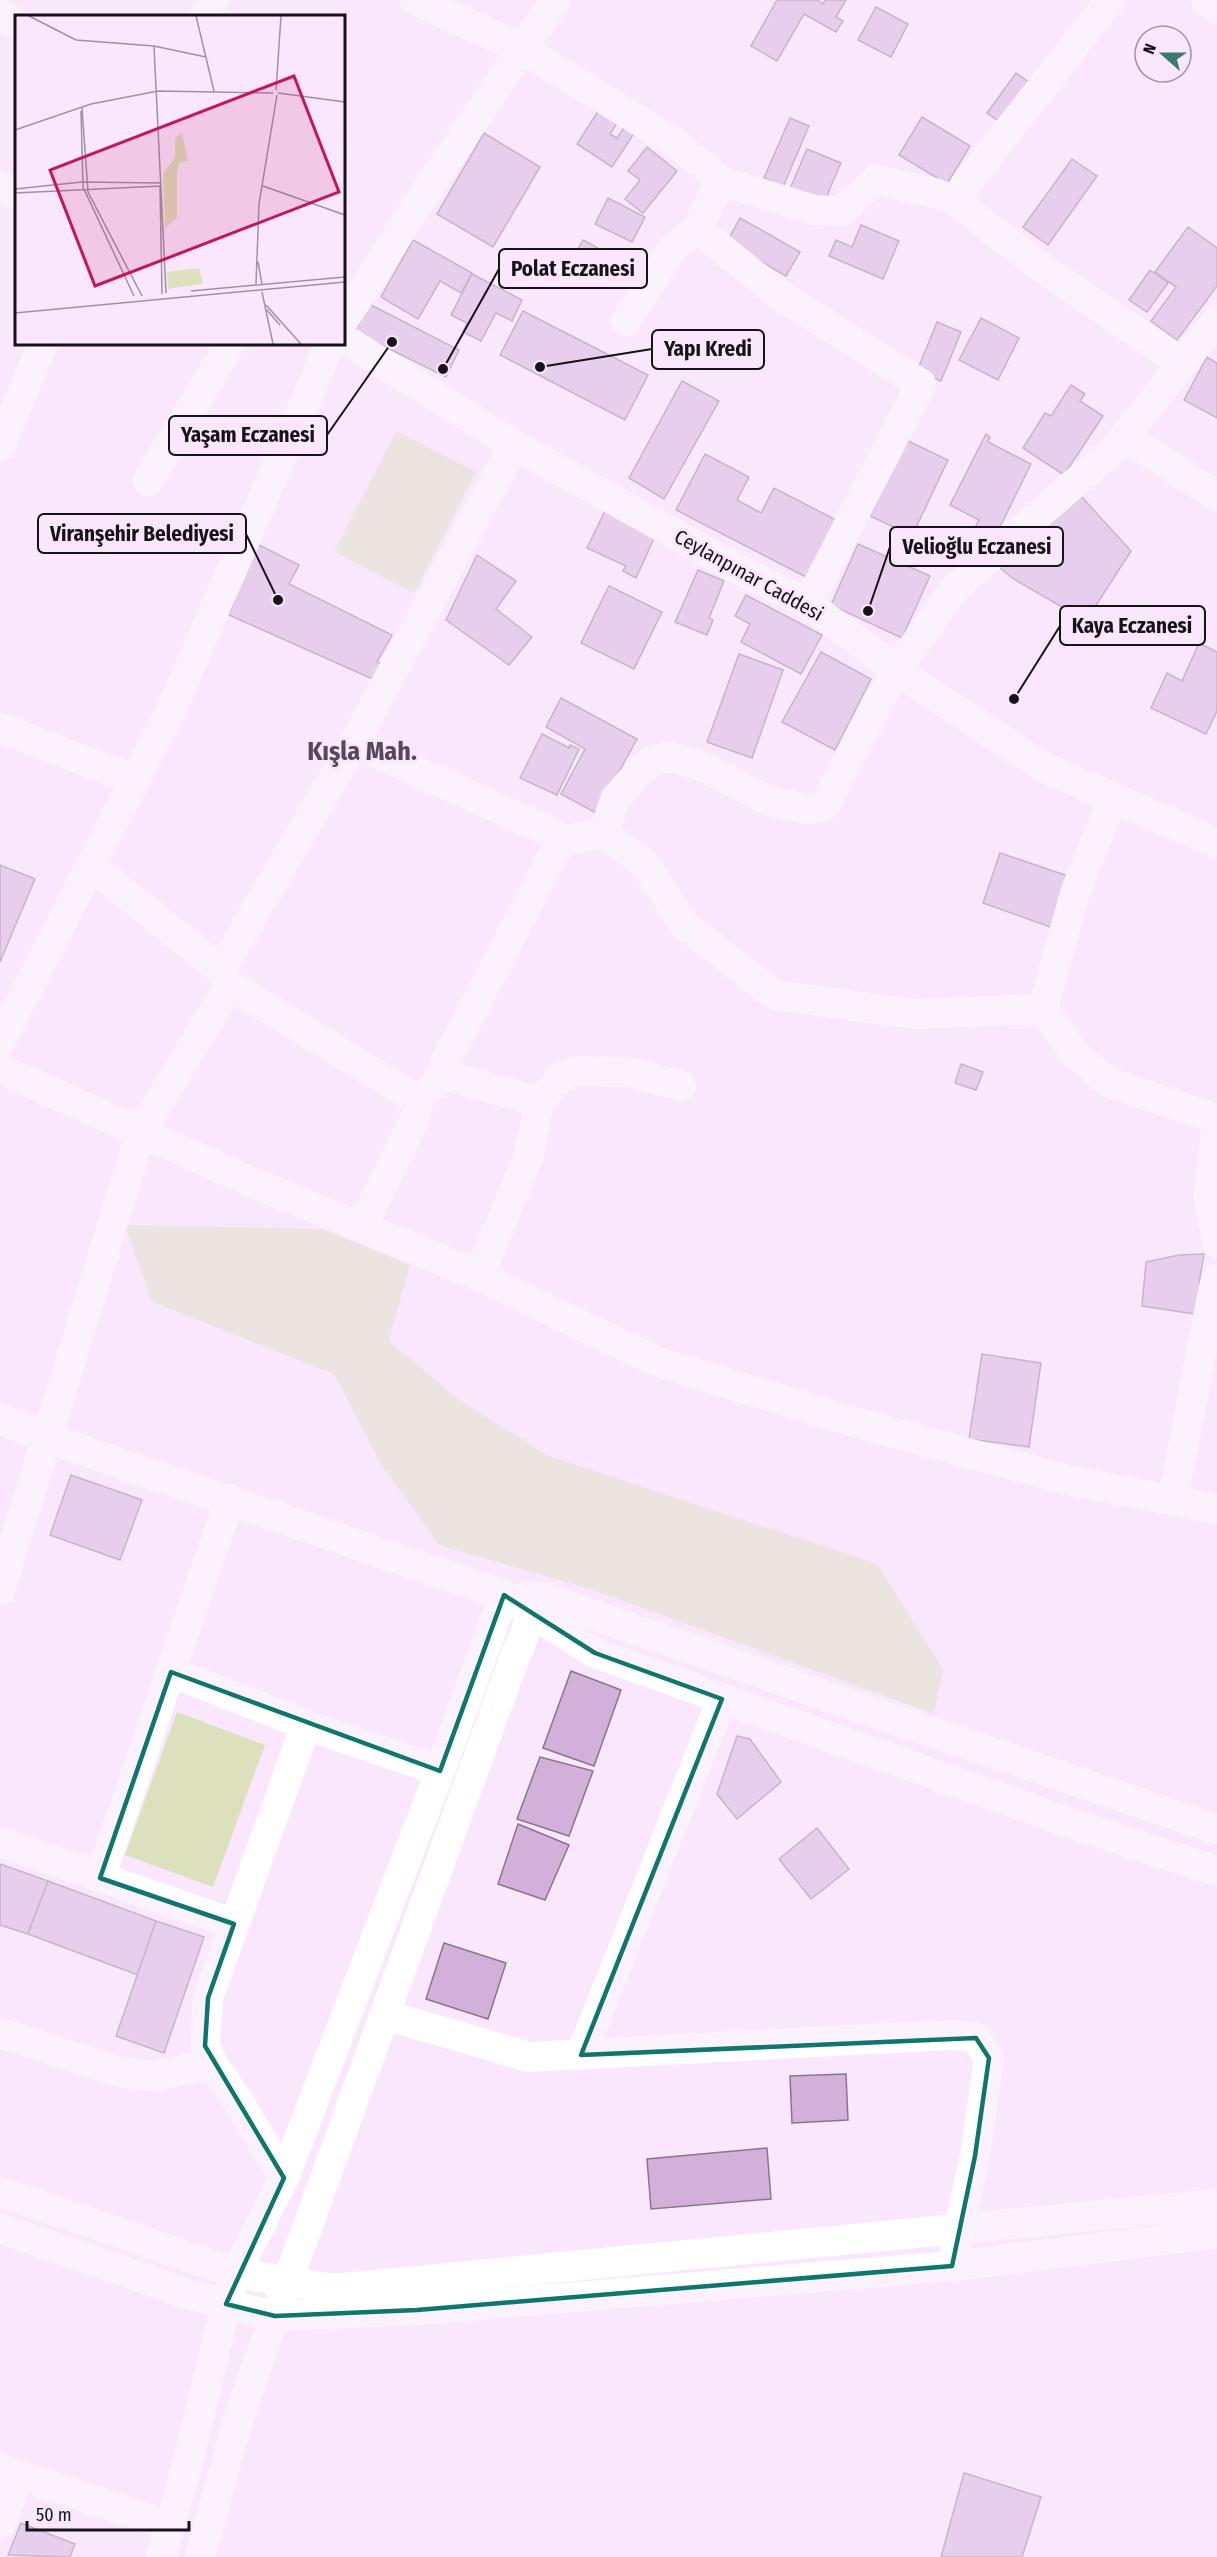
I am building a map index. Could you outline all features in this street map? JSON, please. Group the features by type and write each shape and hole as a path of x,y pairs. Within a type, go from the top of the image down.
{"street":[{"path":"206,15 214,0"},
{"path":"415,0 521,48 677,144 721,181 814,210 842,211 876,180 935,193 954,200 1039,266 1182,363"},
{"path":"345,318 521,48 555,0"},
{"path":"954,200 1110,0"},
{"path":"1206,0 1217,8"},
{"path":"0,14 15,23"},
{"path":"626,321 673,248 697,229 721,181"},
{"path":"0,187 15,194"},
{"path":"697,229 777,293 921,384 808,604"},
{"path":"604,834 615,800 638,773 653,760 670,757 700,765 769,801 807,808 824,806 896,670 957,586 1116,447 1217,320"},
{"name":"Ceylanpınar Caddesi","path":"345,340 514,445 808,604 896,670 1043,767 1217,843"},
{"path":"0,446 43,345"},
{"path":"148,481 229,345"},
{"path":"0,1042 172,708 330,345"},
{"path":"1125,436 1217,496"},
{"path":"0,1590 141,1132 514,445"},
{"path":"0,728 135,780"},
{"path":"354,743 551,832 561,840 604,834 645,864 685,926 775,995 914,1014 1043,1009"},
{"path":"1043,1009 1076,890 1113,798"},
{"path":"362,1227 415,1118 418,1100 444,1075 446,1061 561,840"},
{"path":"91,866 226,977 418,1100"},
{"path":"1043,1009 1076,1055 1110,1083 1217,1119"},
{"path":"0,1069 256,1184 479,1276 658,1362 854,1422 1068,1480 1217,1509"},
{"path":"479,1276 528,1155 539,1102 562,1076 574,1071 629,1072 681,1086"},
{"path":"444,1075 539,1102"},
{"path":"1217,1124 1209,1197 1217,1243"},
{"path":"1173,1500 1217,1278"},
{"path":"0,1419 47,1438 504,1595 872,1712 1217,1829"},
{"path":"100,1878 230,1499"},
{"path":"161,2557 236,2273 284,2178 440,1772 504,1595"},
{"path":"539,1605 595,1653 1076,1825 1217,1871"},
{"path":"200,2557 239,2416 513,1662 539,1605"},
{"path":"171,1672 306,1725 440,1772"},
{"path":"581,2055 722,1699"},
{"path":"284,2178 239,2102 213,2064 205,2046 208,1998 306,1725"},
{"path":"0,1842 234,1924"},
{"path":"385,2015 530,2057 909,2037 976,2038 989,2058 975,2156 952,2266"},
{"path":"0,2033 120,2072 153,2076 213,2064"},
{"path":"0,2192 236,2273 333,2289 1217,2204"},
{"path":"0,2228 191,2295 275,2316 417,2310 952,2266 1217,2233"},
{"path":"0,2524 9,2473 170,2525"}],"highlighted area":[{"path":"504,1595 595,1653 722,1699 581,2055 976,2038 989,2058 975,2156 952,2266 417,2310 275,2316 226,2304 284,2178 205,2046 208,1998 234,1924 100,1878 171,1672 440,1771"}],"green space":[{"path":"396,431 476,472 414,593 334,552"},
{"path":"125,1225 322,1229 410,1265 389,1341 461,1401 547,1455 877,1564 943,1669 934,1714 590,1589 439,1545 381,1464 334,1374 152,1302"},
{"path":"177,1712 265,1745 213,1887 125,1855"}],"building":[{"path":"777,0 817,0 823,4 825,0 846,0 836,17 843,21 836,32 804,14 777,61 751,46"},
{"path":"876,7 908,24 891,57 858,40"},
{"path":"1016,73 1033,85 1004,125 987,113"},
{"path":"602,105 621,117 610,134 617,138 625,126 635,132 612,167 577,144"},
{"path":"922,117 970,146 947,184 899,155"},
{"path":"790,118 809,126 783,187 764,178"},
{"path":"484,133 540,167 493,247 437,214"},
{"path":"647,147 677,171 643,213 625,199 640,180 628,171"},
{"path":"807,149 841,163 823,205 789,191"},
{"path":"1072,159 1097,176 1048,245 1023,227"},
{"path":"608,198 645,217 632,242 595,224"},
{"path":"740,218 800,252 786,276 727,242"},
{"path":"861,225 899,241 883,279 829,256 836,240 852,247"},
{"path":"1188,227 1217,248 1217,286 1177,340 1151,321 1176,287 1155,272"},
{"path":"413,240 472,273 461,293 440,281 418,319 381,297"},
{"path":"583,240 611,255 595,284 567,269"},
{"path":"1150,270 1168,283 1147,312 1129,300"},
{"path":"472,274 522,300 512,321 496,313 481,341 463,332 467,323 451,315"},
{"path":"369,304 459,350 446,377 355,332"},
{"path":"523,311 648,375 625,420 500,355"},
{"path":"981,318 1019,338 998,380 959,360"},
{"path":"937,322 961,332 941,381 917,371"},
{"path":"1207,357 1217,363 1217,418 1184,400"},
{"path":"682,381 719,401 664,499 629,478"},
{"path":"1071,385 1085,394 1080,401 1103,416 1064,475 1023,448 1045,413 1051,416"},
{"path":"986,434 990,437 988,442 1031,464 994,539 974,529 979,520 950,505"},
{"path":"906,440 948,460 912,536 870,516"},
{"path":"705,454 749,477 737,500 761,513 774,488 838,521 808,578 676,510"},
{"path":"1080,495 1131,551 1086,621 1012,578 999,567"},
{"path":"605,511 656,534 636,578 623,571 626,566 587,548"},
{"path":"257,544 299,565 289,584 392,635 377,662 384,665 377,681 229,615"},
{"path":"858,544 930,576 902,638 831,605"},
{"path":"477,555 516,581 496,609 532,637 509,665 446,620"},
{"path":"698,570 724,581 709,618 713,620 707,635 675,622"},
{"path":"609,586 662,612 634,669 581,643"},
{"path":"746,595 822,635 801,674 741,642 750,624 735,616"},
{"path":"1199,643 1217,652 1217,711 1206,734 1151,708 1167,673 1182,681"},
{"path":"821,652 871,679 835,750 782,722"},
{"path":"739,654 783,670 752,758 707,742"},
{"path":"561,698 637,739 596,813 561,794 585,749 546,727"},
{"path":"542,734 569,748 570,745 579,749 557,795 520,778"},
{"path":"1000,853 1074,878 1056,929 983,903"},
{"path":"0,865 35,879 0,962"},
{"path":"961,1064 983,1072 976,1090 955,1083"},
{"path":"1204,1254 1194,1314 1142,1306 1146,1262 1179,1255"},
{"path":"982,1354 1041,1363 1029,1447 969,1439"},
{"path":"71,1475 142,1500 120,1560 50,1535"},
{"path":"571,1671 621,1690 594,1766 543,1748"},
{"path":"737,1736 750,1739 781,1782 737,1819 717,1794"},
{"path":"540,1757 593,1771 569,1836 517,1819"},
{"path":"518,1824 569,1845 545,1900 498,1884"},
{"path":"817,1828 849,1869 811,1899 779,1859"},
{"path":"0,1864 48,1881 28,1934 0,1925"},
{"path":"48,1881 156,1921 138,1975 28,1934"},
{"path":"156,1921 204,1937 164,2053 116,2036"},
{"path":"444,1943 506,1963 488,2019 426,1999"},
{"path":"846,2074 848,2120 792,2123 790,2076"},
{"path":"767,2148 771,2199 651,2209 647,2159"},
{"path":"964,2473 1041,2497 1022,2557 941,2557"},
{"path":"21,2523 75,2544 70,2557 8,2555"}],"place":[{"name":"Yaşam Eczanesi","path":"392,342"},
{"name":"Yapı Kredi","path":"540,367"},
{"name":"Polat Eczanesi","path":"443,369"},
{"name":"Viranşehir Belediyesi","path":"278,600"},
{"name":"Velioğlu Eczanesi","path":"868,611"},
{"name":"Kaya Eczanesi","path":"1014,699"}],"district":[{"name":"Kışla Mah.","path":"362,751"}]}
